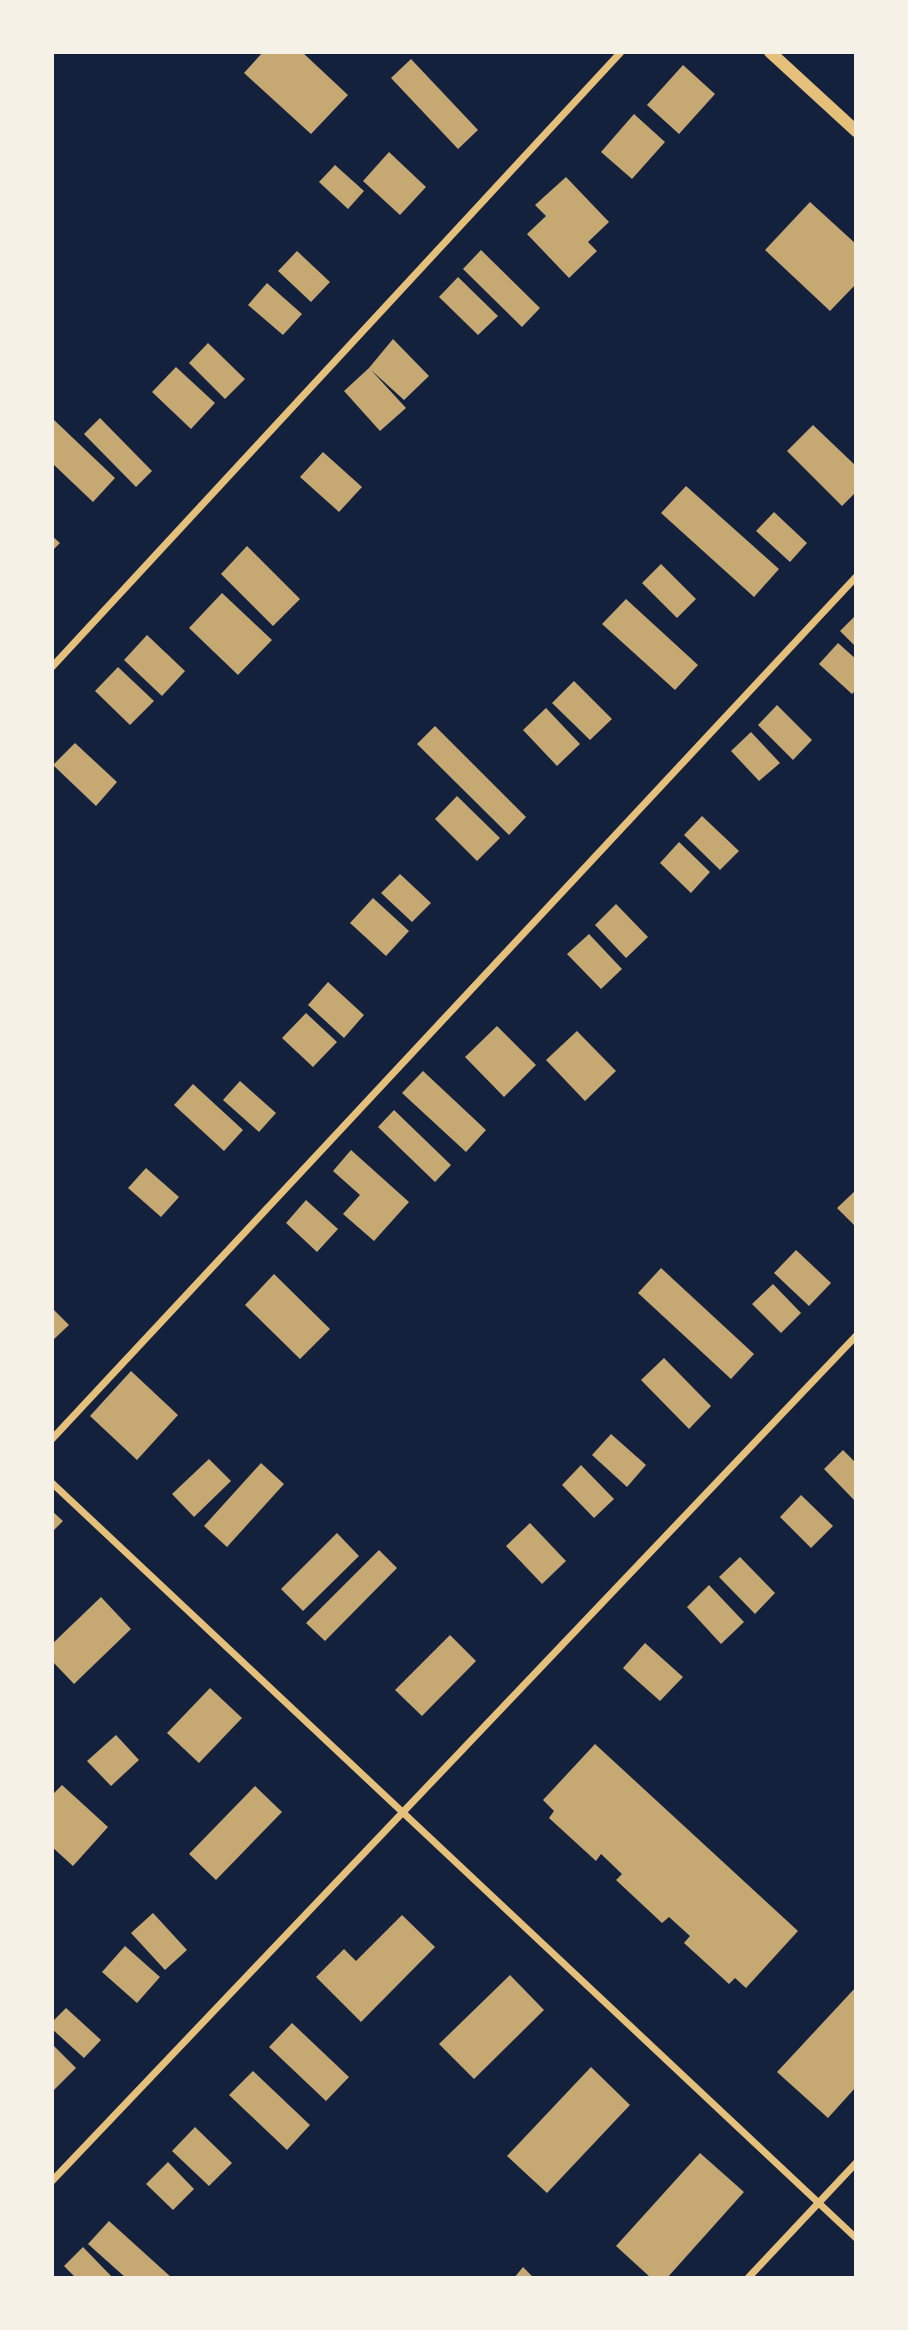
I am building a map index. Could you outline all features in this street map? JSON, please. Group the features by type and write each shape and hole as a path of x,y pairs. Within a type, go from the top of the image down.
{"street":[{"path":"52,667 621,52"},
{"path":"770,52 856,131"},
{"path":"52,1439 856,577"},
{"path":"52,2181 856,1336"},
{"path":"52,1483 856,2238"},
{"path":"748,2277 856,2163"}],"building":[{"path":"263,52 302,52 348,95 311,134 244,73"},
{"path":"411,59 478,130 458,149 391,78"},
{"path":"683,65 715,94 679,134 647,105"},
{"path":"634,114 665,142 632,179 601,152"},
{"path":"389,152 426,187 400,215 363,181"},
{"path":"335,165 364,191 348,209 319,182"},
{"path":"566,177 609,222 588,242 597,251 569,278 527,234 546,216 535,205"},
{"path":"810,202 856,244 856,284 830,311 765,250"},
{"path":"481,250 540,308 522,327 463,269"},
{"path":"297,251 330,282 311,302 278,271"},
{"path":"458,277 498,316 478,335 439,297"},
{"path":"267,283 302,314 283,335 248,305"},
{"path":"393,339 429,376 404,400 371,370 406,408 380,431 344,391 369,368"},
{"path":"208,343 245,379 225,399 189,363"},
{"path":"176,367 215,403 191,429 152,392"},
{"path":"52,418 115,478 93,502 52,463"},
{"path":"100,418 152,471 136,487 84,434"},
{"path":"813,425 856,466 856,492 842,506 787,451"},
{"path":"323,452 362,487 339,512 300,477"},
{"path":"686,486 779,569 754,597 661,513"},
{"path":"774,512 807,543 790,562 756,531"},
{"path":"52,536 60,543 52,551"},
{"path":"247,546 300,599 273,626 221,574"},
{"path":"661,564 696,599 677,618 642,583"},
{"path":"222,593 272,640 238,675 189,628"},
{"path":"626,599 698,665 675,690 602,624"},
{"path":"856,615 856,647 840,631"},
{"path":"147,635 185,671 162,696 124,660"},
{"path":"838,643 856,659 856,690 852,694 819,664"},
{"path":"118,667 154,701 130,725 95,691"},
{"path":"574,681 612,719 590,740 552,703"},
{"path":"777,705 812,740 793,760 758,725"},
{"path":"546,708 580,744 557,766 523,730"},
{"path":"435,726 526,817 509,835 417,744"},
{"path":"751,732 780,763 759,781 731,751"},
{"path":"75,743 117,782 96,806 53,765"},
{"path":"457,796 500,838 477,861 435,819"},
{"path":"702,816 739,851 720,870 684,835"},
{"path":"679,842 710,872 691,893 660,863"},
{"path":"400,874 431,903 412,922 381,893"},
{"path":"373,898 409,931 386,956 350,923"},
{"path":"616,904 648,937 626,958 595,925"},
{"path":"589,934 622,969 601,989 567,954"},
{"path":"328,982 364,1015 344,1038 308,1005"},
{"path":"306,1013 337,1042 313,1067 282,1038"},
{"path":"497,1026 536,1065 504,1097 465,1057"},
{"path":"577,1031 616,1071 585,1101 546,1060"},
{"path":"423,1071 486,1130 466,1152 402,1093"},
{"path":"240,1081 276,1113 259,1132 223,1100"},
{"path":"193,1084 243,1130 224,1151 174,1105"},
{"path":"394,1110 451,1165 435,1182 378,1127"},
{"path":"351,1150 409,1202 374,1241 343,1214 360,1195 333,1171"},
{"path":"146,1168 179,1197 161,1217 128,1188"},
{"path":"856,1190 856,1227 837,1208"},
{"path":"306,1200 338,1229 317,1252 286,1223"},
{"path":"796,1250 831,1283 809,1306 774,1273"},
{"path":"661,1268 754,1354 731,1379 638,1293"},
{"path":"274,1274 330,1329 300,1359 245,1305"},
{"path":"773,1284 801,1313 781,1333 752,1304"},
{"path":"52,1308 69,1325 52,1341"},
{"path":"664,1358 711,1406 689,1429 641,1380"},
{"path":"131,1371 178,1415 137,1460 90,1416"},
{"path":"611,1434 646,1465 627,1487 592,1455"},
{"path":"843,1450 856,1463 856,1502 824,1469"},
{"path":"209,1459 231,1481 194,1517 172,1494"},
{"path":"261,1463 284,1484 227,1547 204,1526"},
{"path":"581,1465 614,1499 594,1518 562,1485"},
{"path":"801,1495 833,1526 811,1548 780,1517"},
{"path":"52,1511 63,1521 52,1532"},
{"path":"530,1523 566,1561 542,1584 506,1546"},
{"path":"337,1533 359,1556 303,1611 281,1589"},
{"path":"379,1550 397,1568 325,1641 306,1623"},
{"path":"740,1557 775,1593 755,1614 719,1577"},
{"path":"709,1585 744,1622 721,1644 687,1607"},
{"path":"101,1597 131,1629 74,1684 52,1661 52,1644"},
{"path":"450,1635 476,1661 422,1716 395,1690"},
{"path":"645,1643 683,1677 660,1701 623,1668"},
{"path":"210,1688 242,1718 199,1763 167,1733"},
{"path":"116,1735 139,1760 111,1786 87,1761"},
{"path":"595,1744 798,1931 746,1988 735,1978 729,1984 684,1943 690,1936 669,1917 662,1923 616,1880 622,1874 601,1854 596,1861 549,1818 554,1811 543,1800"},
{"path":"62,1785 108,1827 73,1866 52,1847 52,1795"},
{"path":"255,1786 282,1812 216,1880 189,1854"},
{"path":"153,1913 187,1950 165,1970 131,1933"},
{"path":"402,1915 435,1947 361,2022 316,1977 344,1949 356,1961"},
{"path":"125,1946 160,1977 137,2003 102,1972"},
{"path":"510,1975 544,2010 474,2079 439,2044"},
{"path":"856,1987 856,2087 828,2118 777,2072"},
{"path":"66,2008 101,2040 84,2058 52,2029 52,2022"},
{"path":"292,2023 349,2077 326,2101 269,2047"},
{"path":"52,2044 76,2068 52,2092"},
{"path":"591,2067 630,2105 547,2193 507,2156"},
{"path":"253,2071 310,2125 287,2150 229,2095"},
{"path":"195,2127 232,2163 209,2186 172,2151"},
{"path":"700,2153 744,2192 667,2278 651,2278 616,2246"},
{"path":"168,2162 194,2189 173,2210 146,2184"},
{"path":"109,2221 172,2278 126,2278 88,2244"},
{"path":"83,2247 113,2278 76,2278 64,2266"},
{"path":"523,2267 534,2278 514,2278"}]}
